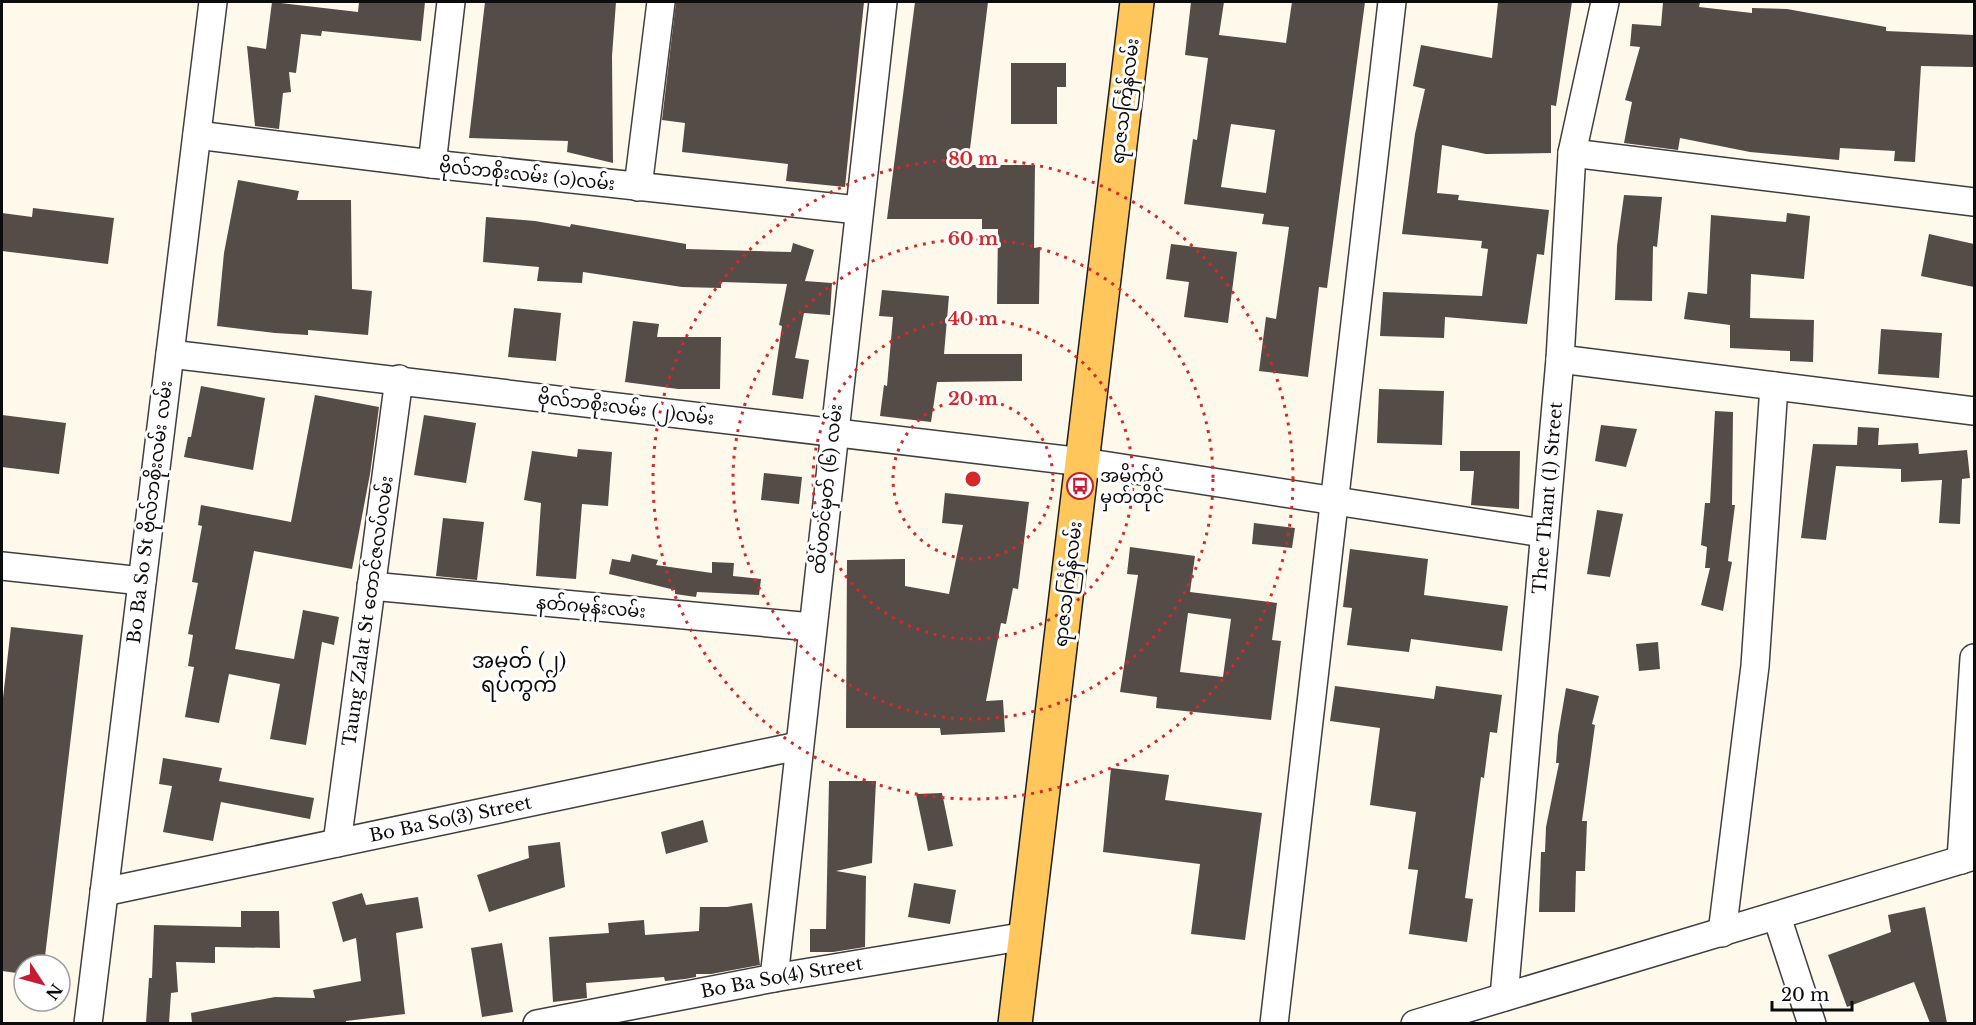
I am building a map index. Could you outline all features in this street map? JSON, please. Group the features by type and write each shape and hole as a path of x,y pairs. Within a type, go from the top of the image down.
{"main road":[{"name":"ရာဇသင်္ကြန်လမ်း","path":"1015,1023 1137,2"}],"street":[{"name":"Bo Ba So St ဗိုလ်ဘစိုးလမ်း လမ်း","path":"88,1023 213,2"},
{"path":"432,164 451,2"},
{"path":"638,187 661,2"},
{"name":"ထိပ်တင်မှတ် (၆) လမ်း","path":"774,978 833,433 883,2"},
{"path":"1274,1023 1392,2"},
{"name":"Thee Thant (1) Street","path":"1504,997 1560,359 1572,153 1605,2"},
{"name":"ဗိုလ်ဘစိုးလမ်း (၁)လမ်း","path":"197,135 432,164 858,210"},
{"path":"1572,153 1974,202"},
{"name":"ဗိုလ်ဘစိုးလမ်း (၂)လမ်း","path":"170,354 1083,462 1543,533"},
{"path":"1560,359 1974,411"},
{"name":"Taung Zalat St တောင်ဇလပ်လမ်း","path":"337,843 399,380"},
{"path":"1722,933 1755,666 1774,386"},
{"path":"2,566 142,581"},
{"name":"နတ်ဂမုန်းလမ်း","path":"371,586 812,627"},
{"path":"1414,1023 1777,917 1968,858 1974,658"},
{"name":"Bo Ba So(3) Street","path":"104,892 798,747"},
{"path":"1777,917 1812,1023"},
{"name":"Bo Ba So(4) Street","path":"537,1023 622,1015 774,978 1026,936"}],"building":[{"path":"272,2 358,12 359,2 425,2 421,41 322,31 321,36 301,34 296,73 289,72 291,92 283,93 279,129 255,126 247,46 266,49"},
{"path":"485,2 616,2 612,56 613,163 567,152 568,141 469,138"},
{"path":"676,2 864,2 845,187 786,181 788,164 682,152 685,123 662,120"},
{"path":"915,2 988,2 968,165 1035,165 1034,248 1040,247 1039,304 997,304 998,229 982,229 982,219 887,219"},
{"path":"1191,2 1224,2 1219,35 1286,43 1292,2 1365,2 1327,288 1319,287 1308,377 1259,371 1266,317 1276,319 1289,227 1262,224 1264,214 1184,204 1193,139 1197,140 1208,58 1185,55","holes":["1231,124 1275,130 1266,193 1221,187"]},
{"path":"1498,2 1572,2 1556,106 1551,105 1551,153 1486,154 1442,145 1437,193 1459,195 1458,200 1549,210 1544,255 1537,254 1527,324 1445,317 1444,338 1380,336 1383,292 1482,296 1488,249 1481,248 1482,241 1402,234 1415,134 1425,89 1413,86 1421,45 1492,58"},
{"path":"1663,2 1700,2 1699,7 1752,13 1752,8 1787,9 1886,27 1886,31 1974,35 1974,67 1921,66 1915,162 1894,161 1895,151 1840,148 1839,160 1750,152 1680,138 1678,150 1624,143 1632,102 1625,100 1640,47 1630,46 1632,24 1661,26"},
{"path":"1011,63 1066,63 1066,87 1057,87 1057,124 1011,124"},
{"path":"238,180 299,191 297,200 351,200 352,289 372,291 368,335 308,330 308,335 217,326 224,253"},
{"path":"1624,195 1662,197 1657,247 1653,246 1652,301 1615,300 1617,246"},
{"path":"33,208 114,218 108,264 2,251 2,213 32,217"},
{"path":"1787,213 1810,216 1804,279 1751,274 1750,318 1814,320 1813,362 1790,361 1790,351 1730,348 1730,325 1684,319 1688,292 1707,294 1711,215 1786,222"},
{"path":"486,217 535,221 570,227 571,224 686,244 686,249 791,252 793,243 814,250 805,281 832,283 830,315 804,313 795,358 809,360 803,399 772,395 782,326 779,325 787,284 721,282 721,288 682,287 583,272 582,283 537,281 539,267 483,262"},
{"path":"1929,234 1974,244 1974,287 1921,276"},
{"path":"1171,244 1237,252 1228,323 1184,317 1189,282 1166,279"},
{"path":"882,290 949,296 944,354 1022,354 1022,381 937,382 931,422 880,416 884,385 887,386 893,317 879,316"},
{"path":"514,308 561,313 556,361 508,357"},
{"path":"633,321 659,324 657,337 721,337 720,389 678,389 625,382"},
{"path":"1881,329 1942,333 1939,378 1878,374"},
{"path":"201,386 265,398 253,470 184,457 188,437 191,437"},
{"path":"1379,389 1444,391 1442,445 1377,443"},
{"path":"315,395 379,407 370,474 352,569 254,551 235,649 294,659 303,610 339,617 334,645 322,642 306,745 270,739 280,684 229,674 219,723 185,717 194,667 188,666 193,635 188,634 198,583 192,582 202,526 198,525 201,505 291,522"},
{"path":"1715,411 1733,412 1732,505 1735,505 1728,561 1732,562 1723,611 1701,605 1710,568 1705,568 1707,547 1701,545 1705,503 1710,503"},
{"path":"2,415 66,423 59,474 2,467"},
{"path":"424,415 476,423 466,483 414,475"},
{"path":"1601,425 1637,429 1626,467 1595,461"},
{"path":"1858,427 1879,428 1878,445 1918,443 1919,454 1967,450 1970,478 1962,479 1960,524 1939,523 1942,480 1901,482 1901,469 1836,466 1826,540 1801,538 1813,444 1857,445"},
{"path":"578,449 612,452 608,506 582,504 576,579 536,576 541,503 524,500 532,451 577,457"},
{"path":"1460,451 1520,451 1519,509 1471,505 1474,471 1460,471"},
{"path":"764,473 802,477 799,504 761,500"},
{"path":"945,493 1029,502 1018,589 1013,588 1006,624 1001,623 986,701 1003,700 1005,732 941,735 940,728 846,728 847,560 905,559 905,586 949,594 963,525 942,523"},
{"path":"1597,510 1623,514 1610,577 1587,574"},
{"path":"443,518 484,522 477,580 436,576"},
{"path":"1254,523 1295,528 1292,548 1252,544"},
{"path":"1130,547 1195,556 1190,592 1277,603 1272,640 1281,641 1271,720 1156,708 1157,697 1120,692 1138,575 1127,574","holes":["1188,613 1231,619 1223,677 1180,672"]},
{"path":"1350,549 1428,559 1424,595 1508,606 1502,651 1411,639 1409,652 1347,645 1352,608 1343,607"},
{"path":"632,554 658,560 656,565 712,573 712,562 734,563 733,576 761,579 759,595 697,592 696,597 675,594 675,590 609,574 612,559 630,562"},
{"path":"11,627 83,635 45,953 12,953 12,972 2,971 2,707"},
{"path":"1658,642 1660,669 1639,671 1636,644"},
{"path":"1335,686 1434,699 1436,686 1502,695 1497,733 1490,732 1484,778 1481,777 1465,898 1473,899 1467,942 1409,934 1418,870 1408,869 1416,812 1370,805 1380,728 1330,721"},
{"path":"1566,688 1599,696 1592,724 1595,725 1582,821 1587,821 1585,871 1576,871 1575,912 1539,912 1541,852 1545,852 1546,827 1559,763 1556,763 1558,735"},
{"path":"163,758 222,768 219,781 314,798 310,819 221,802 213,841 163,832 172,786 159,784"},
{"path":"1111,768 1169,775 1165,800 1262,813 1245,940 1191,934 1200,864 1103,852"},
{"path":"829,781 876,781 872,863 836,871 866,876 865,947 833,952 810,952 810,929 826,929"},
{"path":"942,793 953,846 928,851 916,794"},
{"path":"703,820 708,842 666,854 661,832"},
{"path":"560,842 565,887 489,912 477,875 529,858 528,846"},
{"path":"914,883 956,890 950,924 908,917"},
{"path":"362,893 366,905 418,897 423,928 396,933 405,1014 346,1021 346,1023 192,1023 191,1013 275,997 315,998 313,990 361,981 356,938 343,942 332,902"},
{"path":"752,903 760,965 711,974 696,974 696,977 685,979 665,981 664,977 586,983 587,998 553,1002 549,937 609,933 608,923 644,920 645,935 699,931 700,907 727,907"},
{"path":"1925,907 1947,1023 1930,1023 1914,982 1847,1007 1828,955 1891,932 1888,915"},
{"path":"241,911 279,911 280,948 215,947 215,963 176,962 178,992 171,993 169,1023 146,1023 149,978 152,978 154,925 241,927"},
{"path":"502,943 513,1012 482,1017 471,948"}],"place":[{"name":"အမှိုက်ပုံ မှတ်တိုင်","path":"1080,486"}],"district":[{"name":"အမှတ် (၂) ရပ်ကွက်","path":"519,673"}]}
